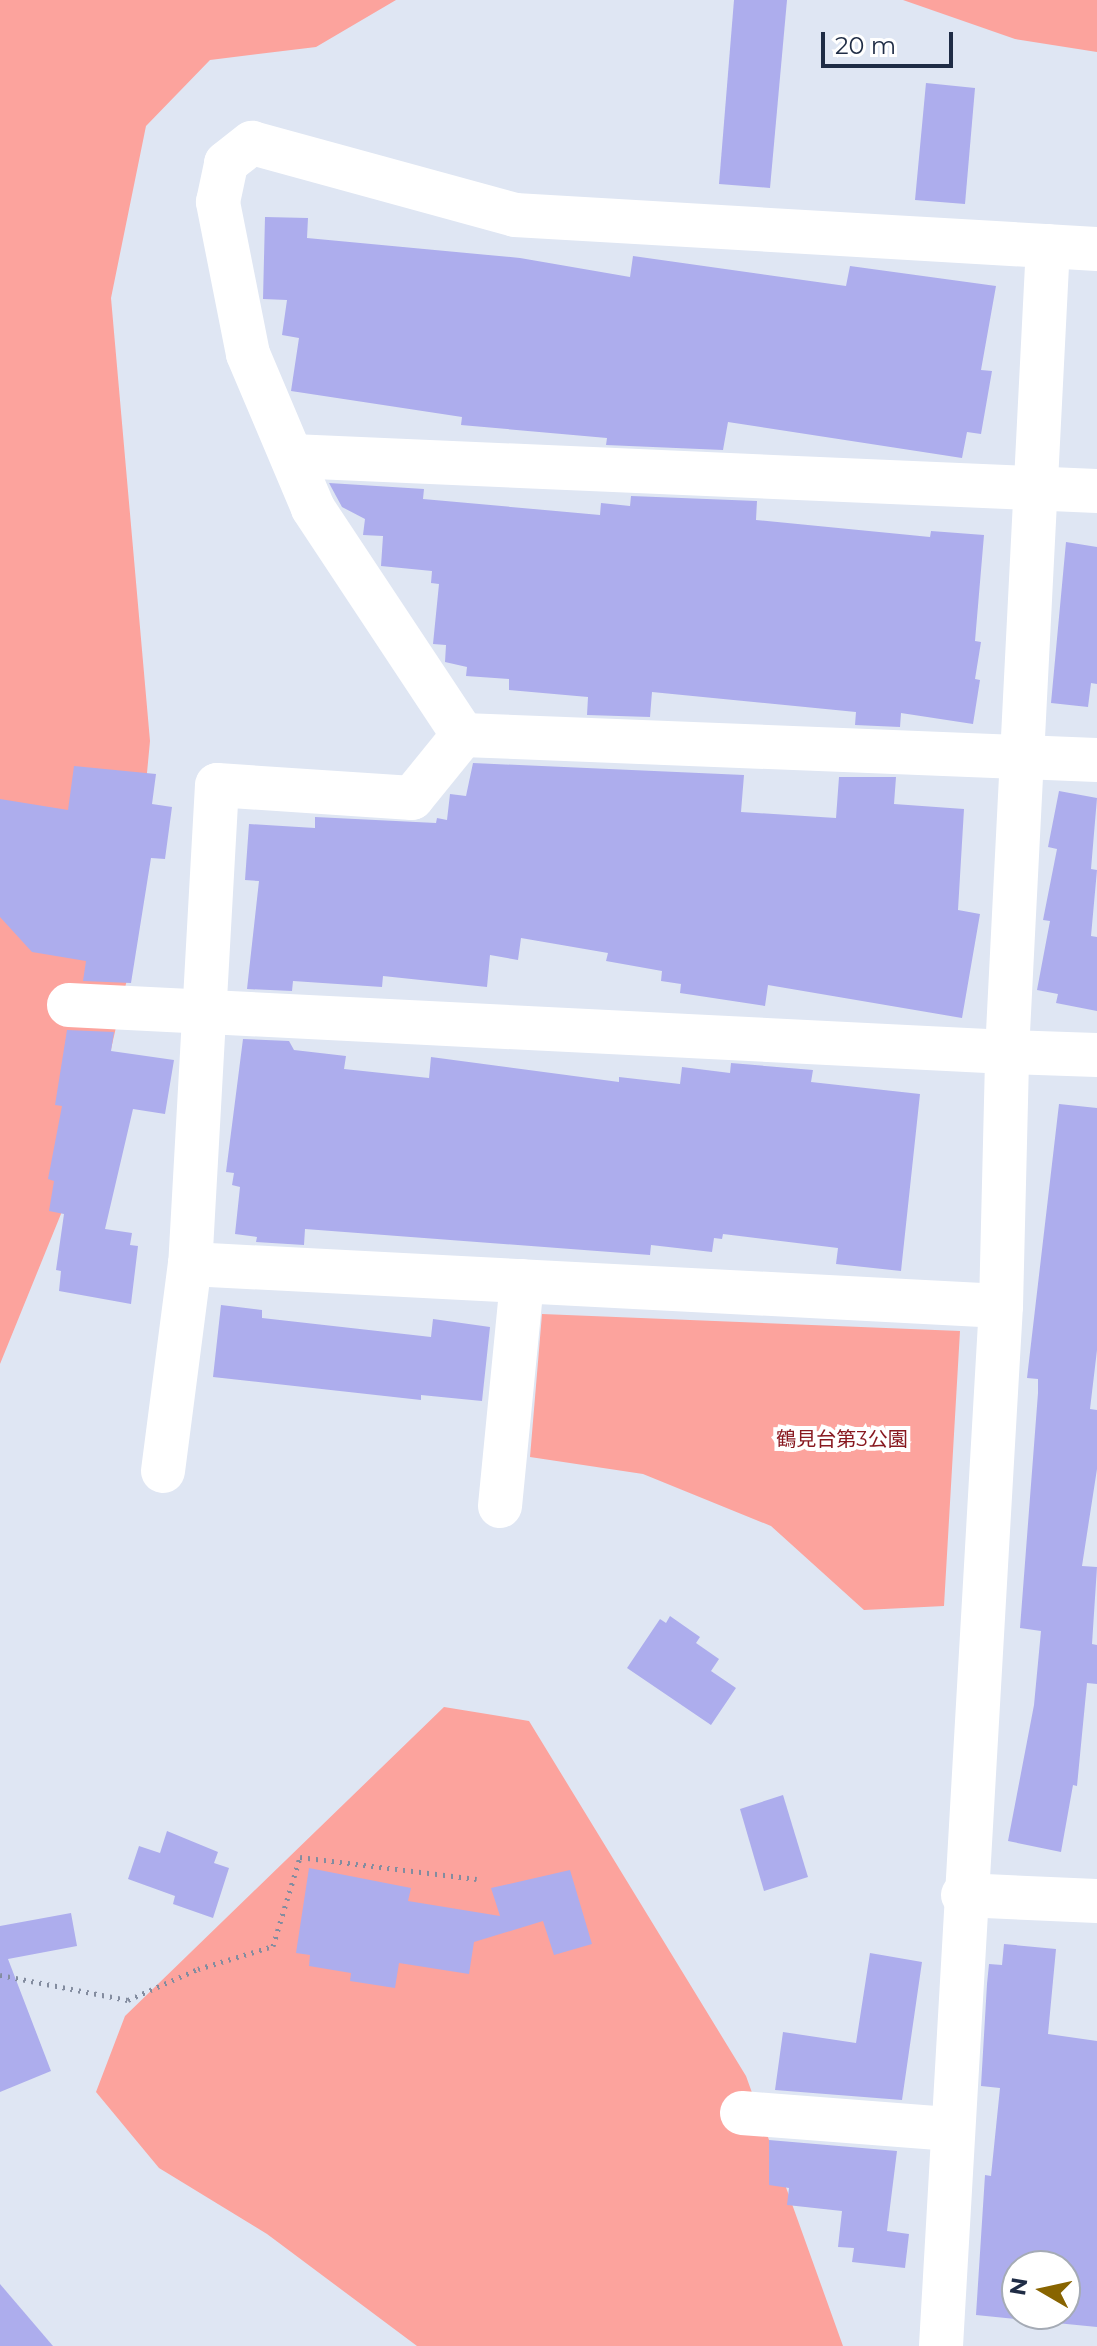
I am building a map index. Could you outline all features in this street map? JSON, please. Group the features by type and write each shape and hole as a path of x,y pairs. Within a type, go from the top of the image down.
{"street":[{"path":"463,735 313,508 248,354 218,202 226,163 252,143 515,215 1097,249"},
{"path":"941,2346 963,1895 1001,1306 1007,1052 1048,246"},
{"path":"292,456 1097,491"},
{"path":"463,735 1097,760"},
{"path":"163,1471 190,1264 200,1015 217,785 412,798 463,735"},
{"path":"69,1005 200,1015 1097,1055"},
{"path":"190,1264 1001,1306"},
{"path":"500,1506 522,1281"},
{"path":"963,1895 1097,1901"},
{"path":"742,2113 951,2129"}],"path":[{"path":"0,1975 128,2000 198,1969 273,1946 300,1857 477,1879"}],"green space":[{"path":"0,0 396,0 316,47 210,60 146,126 111,298 150,741 128,975 89,1145 0,1364"},
{"path":"903,0 1097,0 1097,52 1015,39"},
{"name":"鶴見台第3公園","path":"542,1314 960,1331 944,1606 864,1610 771,1526 643,1474 530,1457"},
{"path":"444,1707 529,1721 746,2076 843,2346 417,2346 267,2234 159,2168 96,2092 125,2016"}],"building":[{"path":"734,0 787,0 770,188 719,184"},
{"path":"926,83 975,88 965,204 915,200"},
{"path":"265,217 308,218 307,238 520,258 630,277 633,256 846,286 850,266 996,286 981,370 992,371 981,434 967,432 962,458 728,422 723,450 606,445 607,438 461,425 462,417 291,391 299,338 282,335 287,300 263,299"},
{"path":"329,483 424,489 423,499 600,515 601,503 630,506 631,496 757,501 756,520 930,537 931,531 984,535 975,641 981,642 975,679 980,680 973,724 901,713 900,727 855,725 856,712 652,692 650,717 587,715 588,697 509,690 509,679 466,676 467,667 445,662 446,645 433,644 439,584 431,583 432,571 381,566 383,536 363,535 365,519 342,507"},
{"path":"1066,542 1097,547 1097,684 1091,683 1088,707 1051,703"},
{"path":"473,763 744,775 741,812 836,818 839,777 896,777 894,804 964,809 958,910 980,914 962,1018 768,985 765,1006 680,993 681,984 661,981 662,971 606,961 608,953 521,938 518,960 490,955 487,987 383,976 382,987 293,981 292,991 247,989 259,881 245,880 249,824 315,828 315,817 436,823 437,818 447,820 450,794 466,796"},
{"path":"74,766 156,774 152,804 172,807 165,859 151,858 131,983 83,981 86,961 32,952 0,917 0,799 68,810"},
{"path":"1059,791 1097,798 1091,869 1097,870 1091,936 1097,937 1097,1011 1056,1003 1058,994 1037,990 1050,921 1043,920 1057,849 1048,847"},
{"path":"67,1030 114,1032 111,1051 174,1060 165,1114 133,1109 105,1229 132,1233 130,1245 138,1246 131,1304 59,1291 61,1271 56,1270 64,1214 49,1211 54,1181 48,1179 62,1106 55,1105"},
{"path":"243,1039 289,1041 294,1050 346,1056 344,1069 429,1078 431,1057 619,1082 619,1077 680,1084 682,1067 730,1073 731,1063 813,1070 811,1082 920,1094 901,1271 836,1264 838,1248 723,1234 722,1239 714,1238 712,1252 651,1245 650,1255 305,1229 304,1245 256,1242 257,1237 235,1234 240,1187 232,1185 234,1173 226,1172"},
{"path":"1059,1104 1097,1108 1097,1350 1090,1409 1097,1410 1097,1469 1082,1566 1097,1567 1092,1644 1097,1645 1097,1684 1087,1683 1077,1786 1073,1785 1061,1852 1008,1841 1034,1705 1041,1631 1020,1628 1038,1393 1038,1379 1027,1378"},
{"path":"221,1305 262,1310 262,1318 431,1337 433,1319 490,1327 482,1401 421,1395 421,1400 213,1377"},
{"path":"670,1616 700,1637 696,1643 719,1659 711,1671 736,1688 711,1725 627,1668 660,1619 666,1623"},
{"path":"783,1795 808,1877 764,1891 740,1809"},
{"path":"167,1831 218,1852 214,1863 229,1868 213,1918 173,1904 175,1896 128,1879 139,1846 160,1853"},
{"path":"309,1868 411,1888 408,1901 500,1916 491,1888 570,1870 592,1944 554,1955 543,1921 474,1942 469,1974 399,1963 395,1988 350,1981 351,1973 309,1966 310,1955 296,1953"},
{"path":"71,1913 77,1946 8,1959 51,2071 0,2092 0,1926"},
{"path":"1004,1944 1056,1949 1048,2034 1097,2041 1097,2327 1081,2325 1081,2250 1001,2250 1001,2317 976,2315 985,2175 991,2176 1000,2088 981,2086 989,1964 1002,1965"},
{"path":"870,1953 922,1962 902,2100 775,2090 783,2032 856,2043"},
{"path":"769,2140 897,2151 887,2231 909,2234 905,2268 852,2262 854,2248 838,2247 842,2211 787,2205 789,2188 769,2185"},
{"path":"0,2284 53,2346 0,2346"}]}
